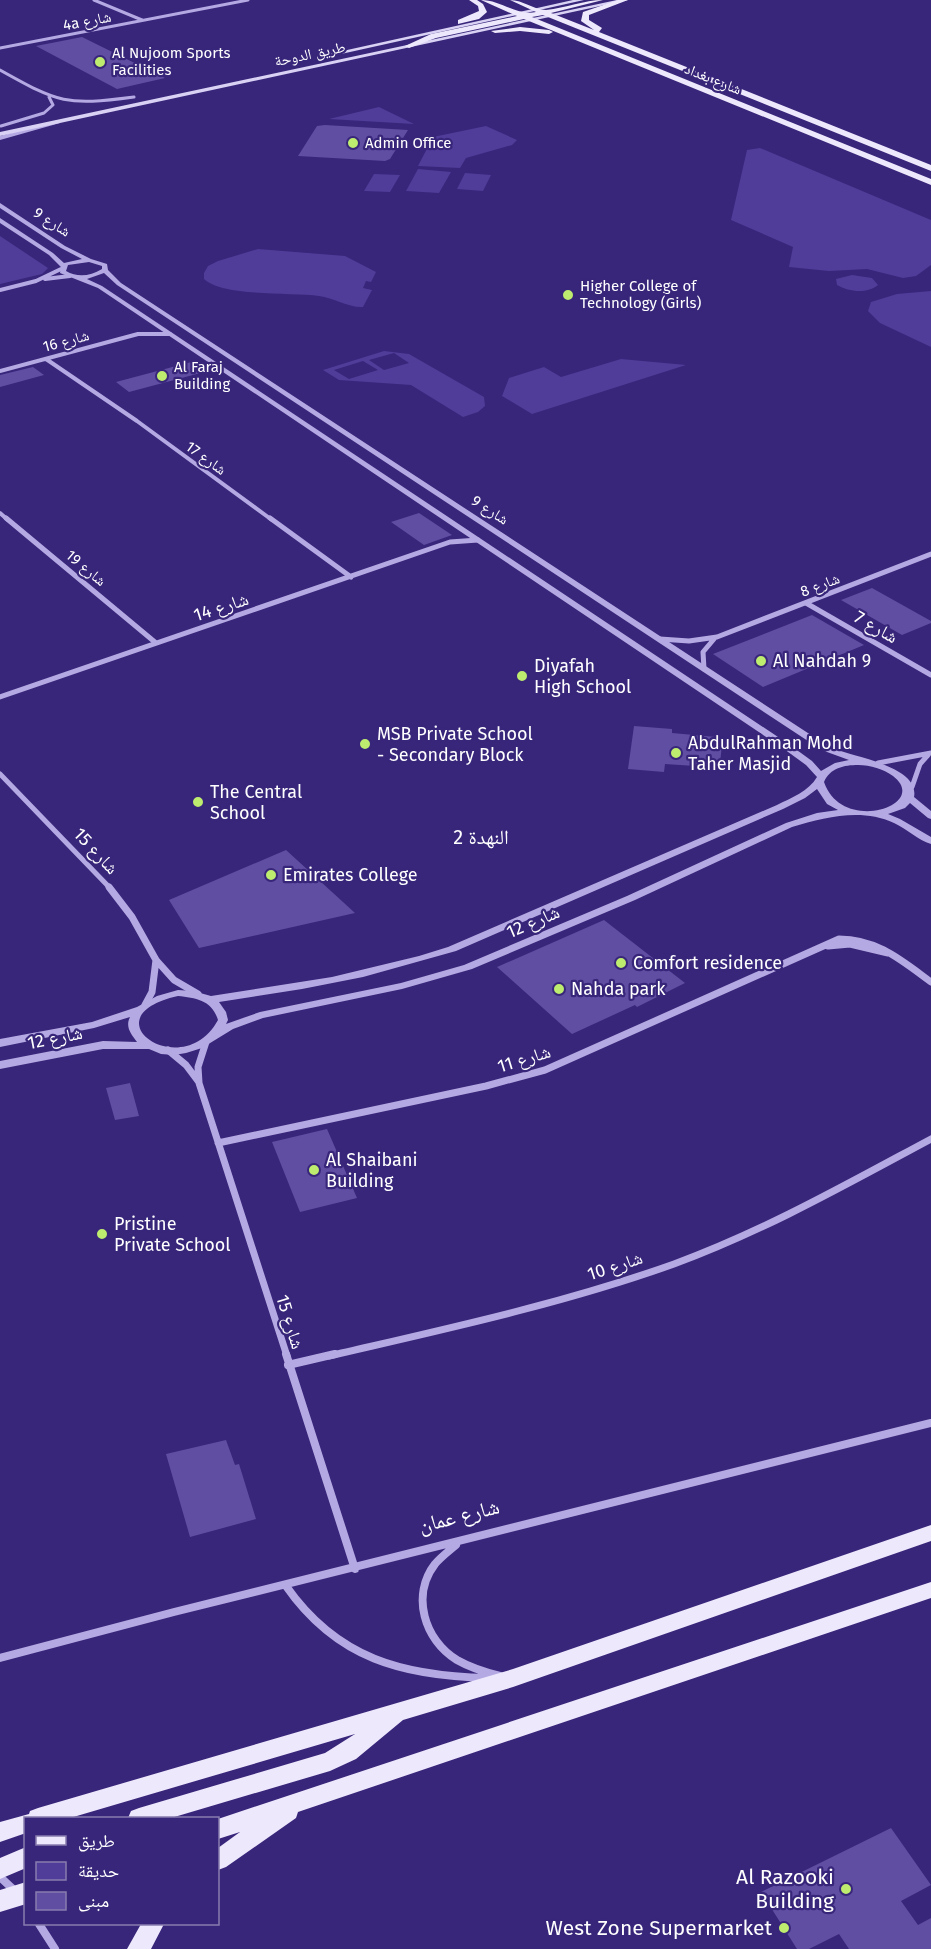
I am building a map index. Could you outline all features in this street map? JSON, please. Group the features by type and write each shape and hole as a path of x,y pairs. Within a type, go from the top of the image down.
{"main road":[{"path":"404,38 476,17 483,9 472,0"},
{"name":"شارع بغداد","path":"484,0 534,14 619,43 931,168"},
{"path":"499,0 641,56 677,66"},
{"name":"شارع بغداد","path":"513,0 593,46 931,182"},
{"name":"طريق الدوحة","path":"0,136 456,36 581,0"},
{"path":"409,46 434,36 600,0"},
{"path":"619,43 611,35 587,23 585,17 595,10 625,0"},
{"name":"طريق الدوحة","path":"329,55 404,38 625,0"},
{"path":"456,36 510,29 532,30 553,33 593,46"},
{"name":"طريق الدوحة","path":"0,126 259,70"},
{"path":"41,1817 513,1678 931,1533"},
{"path":"219,1828 931,1590"},
{"path":"142,1817 330,1761 348,1752 399,1712"},
{"path":"219,1859 302,1800"},
{"path":"0,1832 24,1824"},
{"path":"0,1869 24,1858"},
{"path":"139,1949 152,1925"}],"street":[{"path":"94,0 142,21"},
{"name":"4a شارع","path":"0,48 248,0"},
{"path":"123,14 135,22"},
{"path":"0,70 49,96 66,101 86,103 134,98"},
{"path":"0,126 47,111 53,105 49,96"},
{"name":"شارع 9","path":"0,205 63,248 89,260 101,262 106,267 105,270 119,284 820,744 865,762"},
{"name":"شارع 9","path":"0,220 51,254 63,267 65,274 95,284 799,755 820,779 820,789 832,803 854,812"},
{"path":"36,281 74,261 89,260"},
{"path":"0,290 36,281 97,275 105,270"},
{"name":"شارع 16","path":"138,334 152,322"},
{"name":"شارع 16","path":"0,371 138,334 170,334"},
{"path":"205,358 225,364 244,376 266,380"},
{"name":"شارع 17","path":"46,359 137,421 351,578"},
{"name":"شارع 19","path":"0,513 156,643"},
{"name":"شارع 14","path":"450,542 463,530"},
{"name":"شارع 14","path":"0,697 450,542 478,540"},
{"name":"شارع 8","path":"656,638 688,641 717,637 931,554"},
{"name":"شارع 7","path":"807,603 931,675"},
{"path":"704,669 701,663 702,651 717,637"},
{"path":"878,764 930,754"},
{"path":"875,813 891,811 903,806 910,798 920,764 930,754"},
{"path":"865,762 878,764 900,773 912,787"},
{"name":"شارع 12","path":"206,998 324,981 411,962 452,949 780,807 802,796 833,766 865,762"},
{"name":"شارع 15","path":"0,774 102,878 132,917 156,960 182,986 206,998"},
{"path":"910,798 931,816"},
{"name":"شارع 12","path":"210,1039 229,1027 260,1015 402,986 468,967 631,898 789,825 817,816 854,812 875,813"},
{"path":"875,813 897,821 931,841"},
{"name":"شارع 11","path":"218,1143 486,1086 545,1070 821,947 850,944 893,955 931,982"},
{"path":"142,1008 164,996 177,993 206,998 217,1006 223,1020 210,1039 181,1050 167,1050 141,1040 135,1030 134,1020 155,987 153,970 156,960"},
{"name":"شارع 12","path":"0,1043 94,1025 142,1008"},
{"name":"شارع 15","path":"210,1039 198,1067 199,1083 355,1569"},
{"name":"شارع 12","path":"0,1065 103,1045 152,1046"},
{"name":"شارع 15","path":"167,1050 186,1065 199,1083"},
{"name":"شارع 10","path":"288,1365 519,1312 627,1280 727,1242 808,1205 931,1139"},
{"name":"شارع عمان","path":"0,1658 931,1423"},
{"path":"460,1542 439,1559 424,1584 422,1613 426,1624 440,1646 463,1664 495,1676 513,1678"},
{"path":"286,1586 301,1610 318,1625 345,1644 382,1662 432,1676 513,1678"},
{"path":"0,1877 18,1898"},
{"path":"40,1925 55,1949"}],"green space":[{"path":"379,107 414,124 329,119"},
{"path":"486,126 517,140 512,145 466,158 460,168 418,166 433,137"},
{"path":"760,148 931,220 931,265 916,276 903,278 867,269 829,271 789,267 793,247 731,220 747,150"},
{"path":"418,169 451,172 439,193 406,191"},
{"path":"465,173 491,175 483,191 457,189"},
{"path":"374,174 400,175 390,192 364,191"},
{"path":"0,236 48,268 42,274 0,284"},
{"path":"258,249 345,256 376,272 371,282 366,281 363,288 372,290 363,307 358,307 319,296 226,289 204,279 208,266"},
{"path":"852,275 872,278 878,285 869,290 858,291 837,285 836,279"},
{"path":"931,291 931,347 880,323 868,311 871,302 897,294"},
{"path":"384,351 409,354 484,397 485,406 478,412 463,417 411,385 339,380 323,370","holes":["394,353 409,363 384,370 369,360","363,361 378,370 349,379 334,370"]},
{"path":"621,359 686,365 532,414 502,396 509,378 544,367 561,377"}],"building":[{"name":"Al Nujoom Sports Facilities","path":"82,37 165,78 117,89 36,46"},
{"name":"Admin Office","path":"317,126 408,130 390,159 385,161 298,156"},
{"name":"Al Faraj Building","path":"195,361 208,371 129,392 116,382"},
{"path":"33,367 44,375 0,387 0,375"},
{"path":"419,513 452,535 424,545 391,522"},
{"path":"872,588 931,623 902,635 841,600"},
{"path":"812,615 864,645 763,687 713,654"},
{"name":"AbdulRahman Mohd Taher Masjid","path":"634,726 672,729 672,733 716,737 715,743 722,744 720,764 710,763 710,767 665,764 664,772 628,769"},
{"name":"Emirates College","path":"286,850 355,913 199,948 169,900"},
{"path":"604,920 685,983 637,1007 635,1005 572,1034 497,967"},
{"path":"130,1083 139,1116 115,1120 106,1088"},
{"name":"Al Shaibani Building","path":"327,1129 357,1198 300,1212 272,1142"},
{"path":"226,1440 235,1465 239,1464 256,1519 190,1537 166,1454"},
{"name":"Al Razooki Building","path":"891,1828 931,1885 901,1901 918,1925 931,1918 931,1949 849,1949 839,1934 809,1949 797,1949 761,1892"}],"place":[{"name":"Al Nujoom Sports Facilities","path":"100,62"},
{"name":"Admin Office","path":"353,143"},
{"name":"Higher College of Technology (Girls)","path":"568,295"},
{"name":"Al Faraj Building","path":"162,376"},
{"name":"Al Nahdah 9","path":"761,661"},
{"name":"Diyafah High School","path":"522,676"},
{"name":"MSB Private School - Secondary Block","path":"365,744"},
{"name":"AbdulRahman Mohd Taher Masjid","path":"676,753"},
{"name":"The Central School","path":"198,802"},
{"name":"Emirates College","path":"271,875"},
{"name":"Comfort residence","path":"621,963"},
{"name":"Nahda park","path":"559,989"},
{"name":"Al Shaibani Building","path":"314,1170"},
{"name":"Pristine Private School","path":"102,1234"},
{"name":"Al Razooki Building","path":"846,1889"},
{"name":"West Zone Supermarket","path":"784,1928"}],"district":[{"name":"النهدة 2","path":"481,837"}]}
